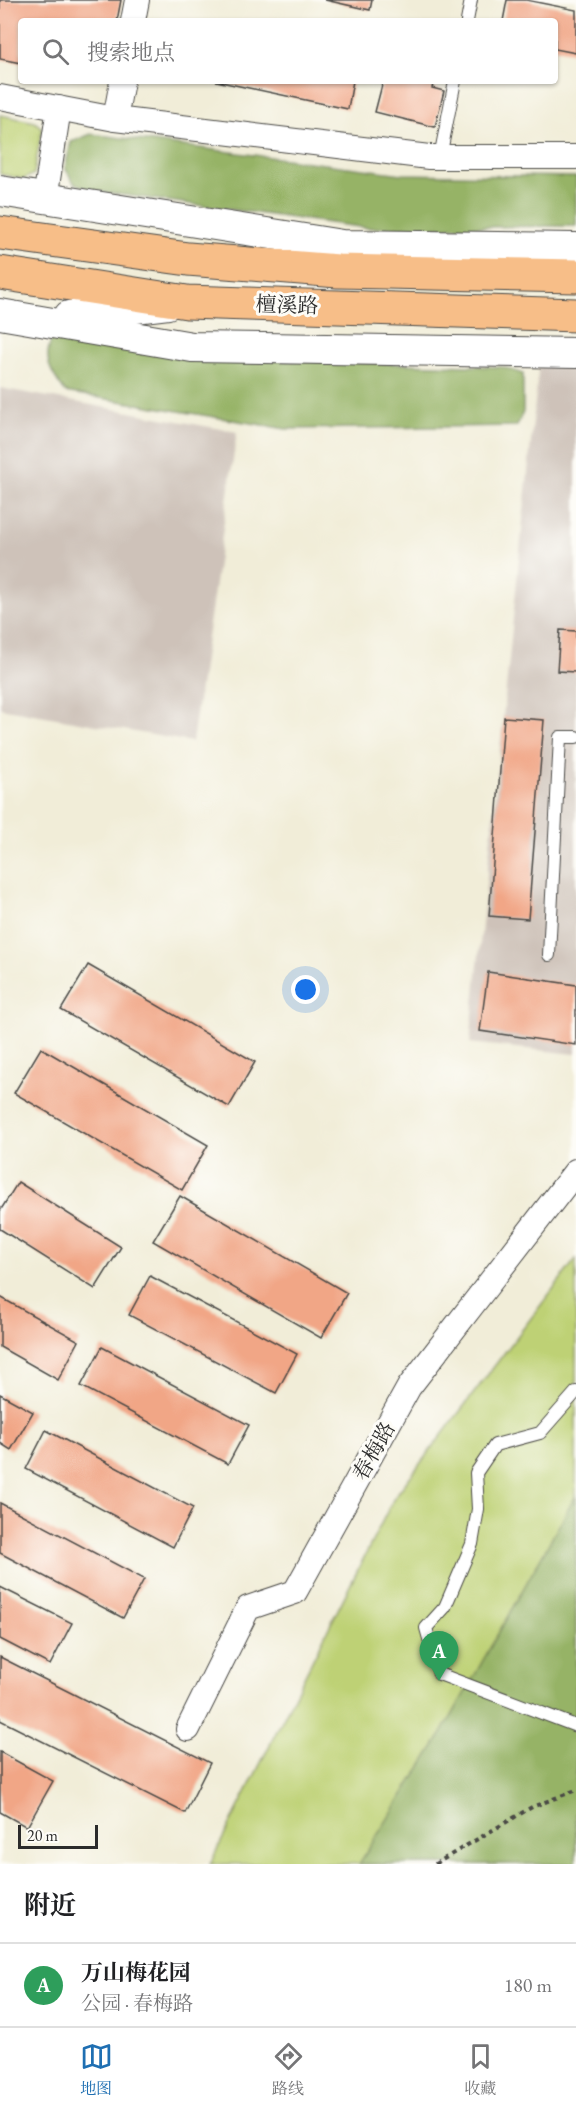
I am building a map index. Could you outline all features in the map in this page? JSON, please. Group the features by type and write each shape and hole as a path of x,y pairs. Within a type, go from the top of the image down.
{"main road":[{"name":"檀溪路","path":"0,233 182,258 338,271 380,259 576,276"},
{"name":"檀溪路","path":"0,273 187,302 576,315"}],"street":[{"path":"134,18 137,0"},
{"path":"115,119 121,84"},
{"path":"0,97 115,119 440,157 576,157"},
{"path":"45,199 59,108"},
{"path":"0,191 342,245 380,259 576,248"},
{"path":"45,199 182,258"},
{"path":"34,320 187,302"},
{"path":"0,315 192,346 576,353"},
{"name":"春梅路","path":"188,1729 248,1608 296,1592 409,1387 576,1171"}],"lane":[{"path":"468,18 471,0"},
{"path":"440,157 454,84"},
{"path":"549,955 560,737 576,737"},
{"path":"576,1392 540,1433 495,1445 476,1473 478,1509 472,1544 445,1607 426,1628 439,1674 576,1726"}],"path":[{"path":"435,1864 532,1807 576,1790"}],"shaded area":[{"path":"540,353 576,353 576,1054 470,1043"},
{"path":"0,388 237,432 192,742 0,708"}],"green space":[{"path":"0,115 35,122 42,128 34,174 24,179 0,174"},
{"path":"91,134 402,174 576,177 576,226 367,228 94,191 74,183 65,168 71,142"},
{"path":"53,337 199,358 503,367 523,374 523,412 517,426 286,429 65,392 52,372 48,359"},
{"path":"576,1259 576,1864 210,1864 394,1498"},
{"path":"576,1495 576,1864 359,1864 441,1735"}],"building":[{"path":"0,0 121,0 118,18 18,18 18,62 0,59"},
{"path":"325,0 372,0 370,10"},
{"path":"507,0 526,0 576,10 576,53 558,50 558,18 504,18"},
{"path":"230,84 352,84 348,109"},
{"path":"382,84 433,84 432,88 444,91 435,127 375,112"},
{"path":"560,630 576,631 576,672 557,671"},
{"path":"504,717 544,720 528,919 489,916"},
{"path":"88,965 255,1062 229,1107 61,1010"},
{"path":"488,972 576,985 576,1045 480,1031"},
{"path":"41,1048 208,1145 182,1190 14,1093"},
{"path":"18,1182 121,1247 95,1289 0,1229 0,1211"},
{"path":"180,1196 347,1293 321,1338 153,1241"},
{"path":"150,1276 297,1354 276,1393 129,1315"},
{"path":"0,1297 79,1341 58,1380 0,1347"},
{"path":"102,1347 249,1425 228,1464 81,1386"},
{"path":"0,1394 33,1412 11,1450 0,1443"},
{"path":"46,1430 193,1508 173,1547 26,1469"},
{"path":"0,1503 144,1579 123,1618 0,1553"},
{"path":"0,1587 72,1623 50,1665 0,1639"},
{"path":"0,1657 210,1763 185,1813 0,1720"},
{"path":"0,1752 53,1781 27,1827 0,1812"}],"place":[{"name":"万山梅花园","path":"439,1681"}]}
